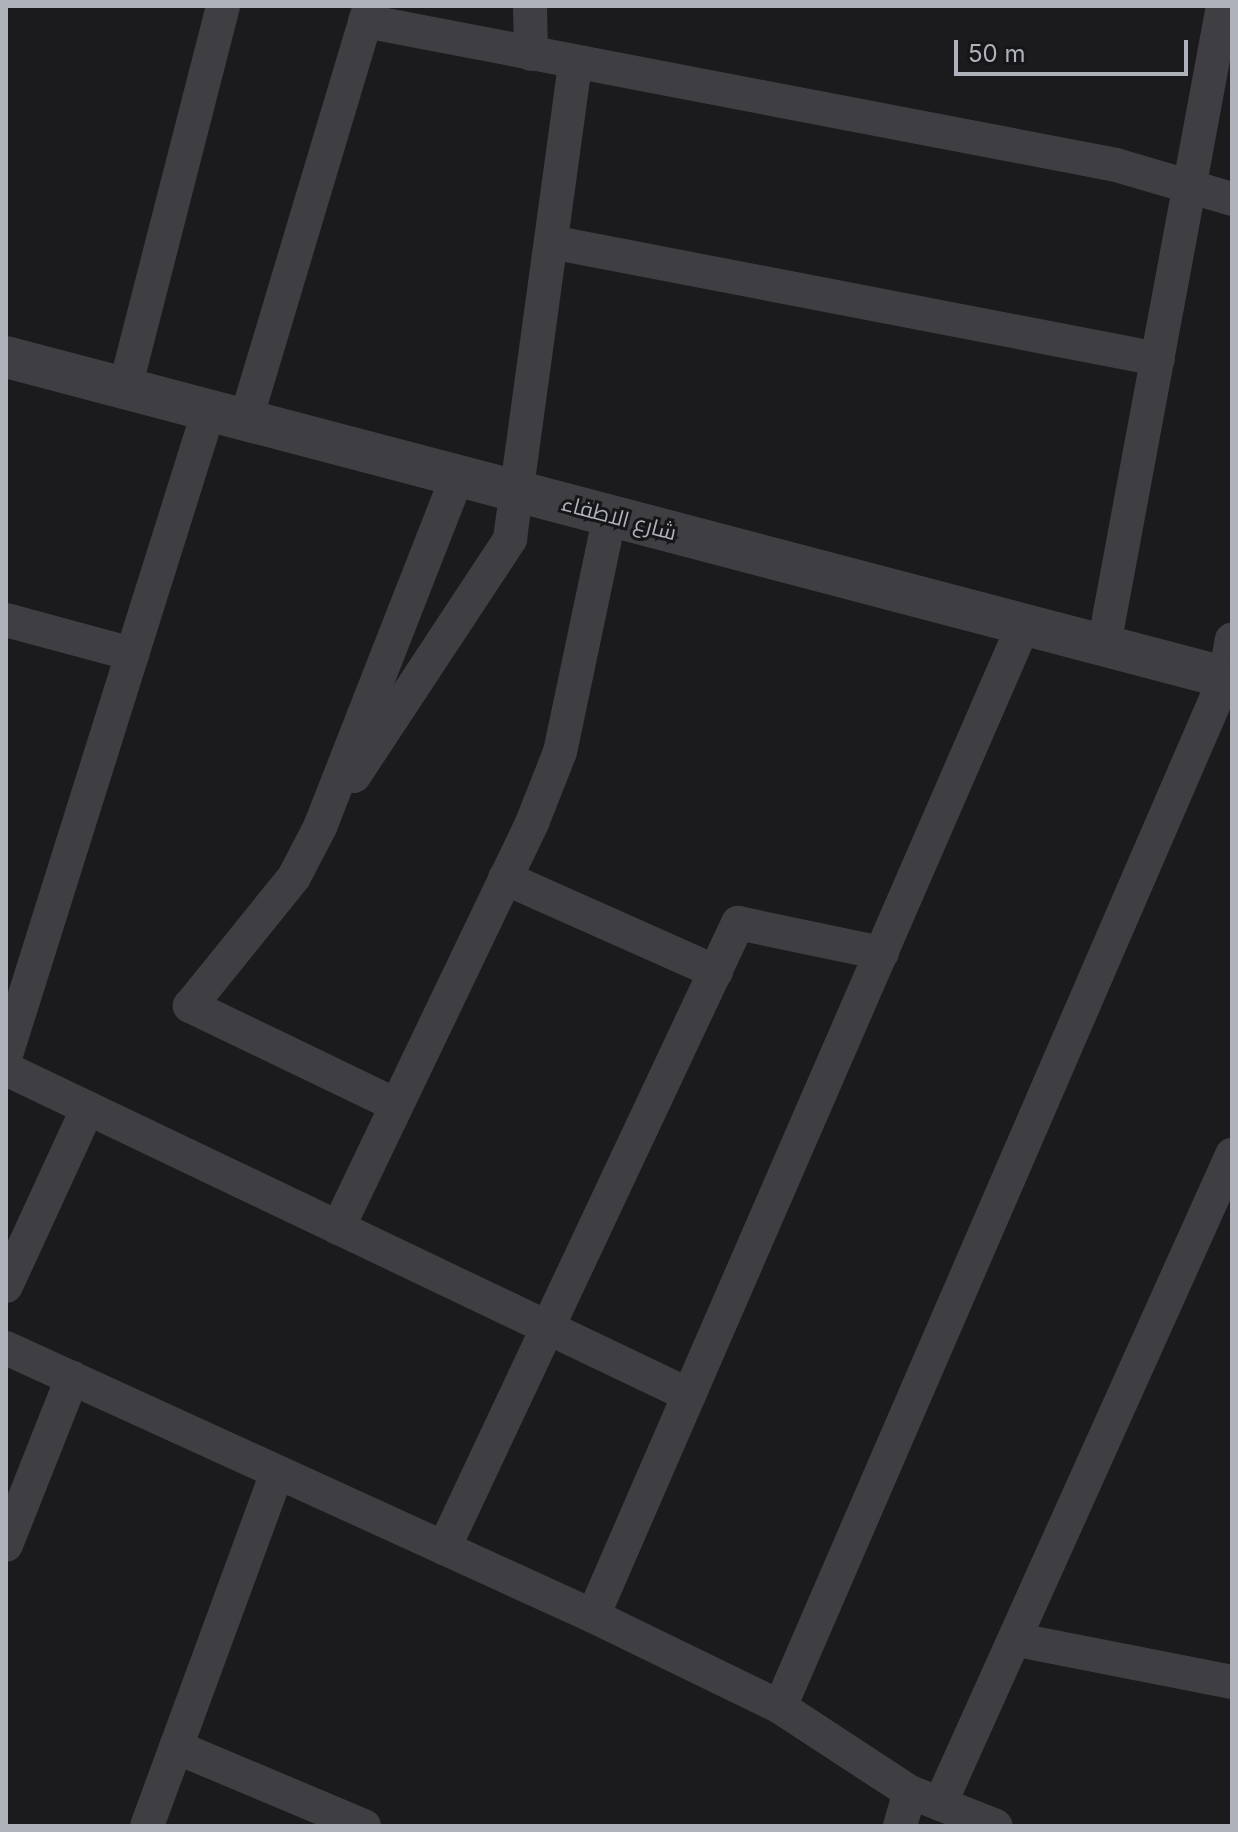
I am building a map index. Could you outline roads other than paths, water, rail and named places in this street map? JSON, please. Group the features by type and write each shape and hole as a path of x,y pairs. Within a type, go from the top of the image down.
{"street":[{"path":"125,388 223,6"},
{"path":"530,6 531,54"},
{"path":"1104,645 1190,189 1220,9"},
{"path":"6,1055 132,654 228,415 368,14 575,63 1116,165 1232,199"},
{"path":"320,827 479,594 510,539 575,63"},
{"path":"551,242 1158,359"},
{"name":"شارع الاطفاء","path":"6,357 1104,645 1230,666"},
{"path":"396,1105 190,1006 294,877 320,827 458,475"},
{"path":"338,1228 505,878 560,752 610,515"},
{"path":"6,620 132,654"},
{"path":"593,1616 1024,624"},
{"path":"780,1707 1230,666"},
{"path":"505,878 716,972"},
{"path":"444,1548 545,1324 738,923 882,953"},
{"path":"6,1069 689,1395"},
{"path":"6,1286 88,1108"},
{"path":"900,1826 925,1798 1018,1640 1232,1155"},
{"path":"6,1348 593,1616 780,1707 925,1798 996,1826"},
{"path":"6,1545 72,1378"},
{"path":"147,1826 277,1472"},
{"path":"1018,1640 1232,1682"},
{"path":"176,1747 364,1826"}]}
